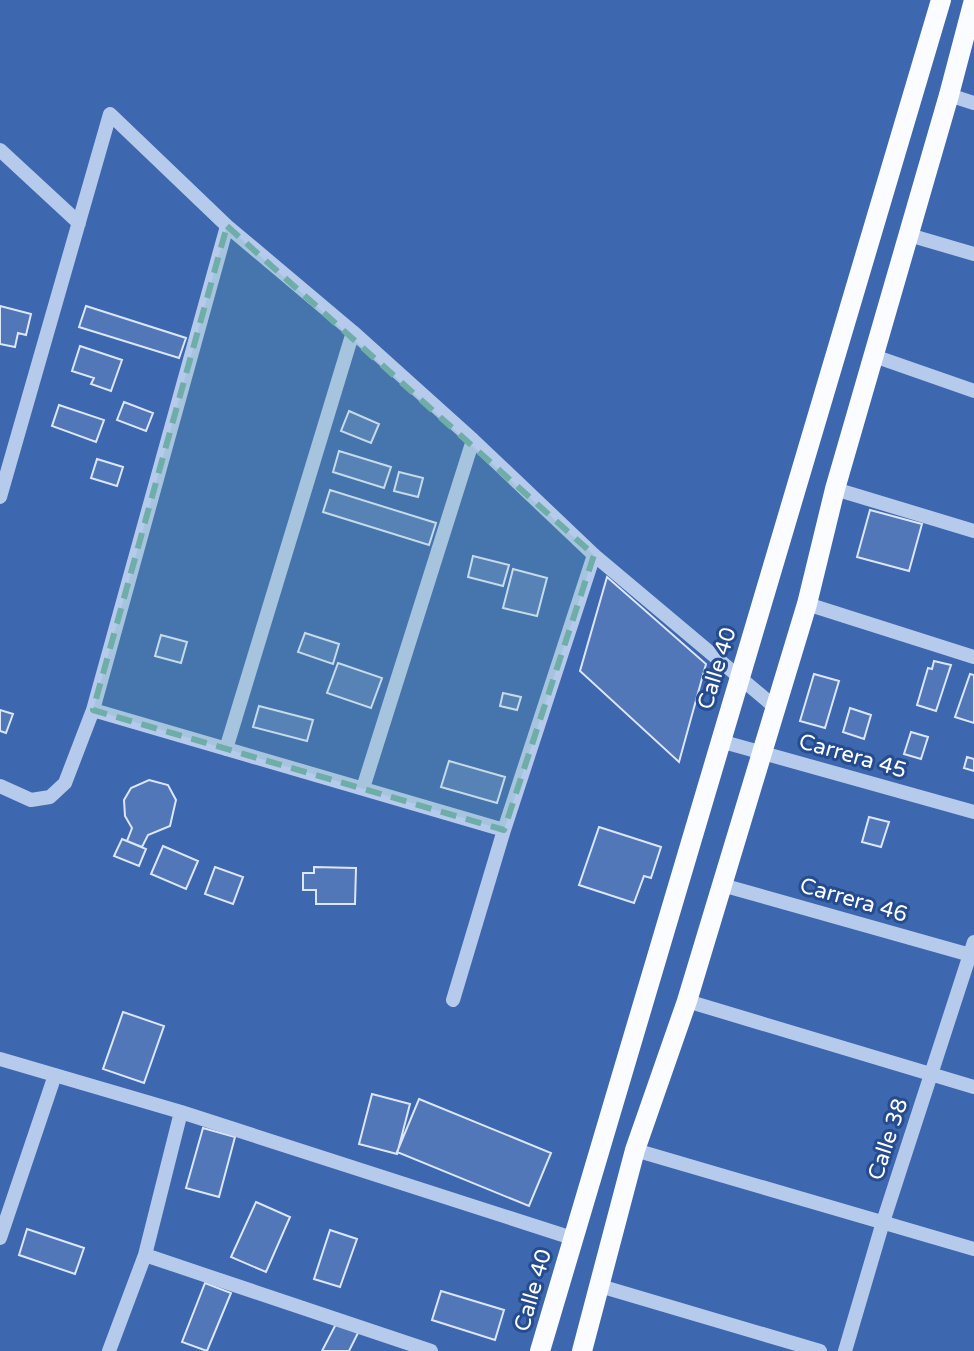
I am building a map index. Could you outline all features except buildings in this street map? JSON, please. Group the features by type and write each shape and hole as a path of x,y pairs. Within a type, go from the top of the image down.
{"main road":[{"name":"Calle 40","path":"540,1351 941,0"},
{"path":"582,1351 635,1150 687,1001 807,604 835,489 974,0"}],"street":[{"path":"949,95 974,103"},
{"path":"0,495 110,114 227,226 353,332 594,555 776,708"},
{"path":"0,150 79,223"},
{"path":"1,791 31,800 50,797 65,783 93,710 227,226"},
{"path":"909,235 974,254"},
{"path":"226,749 353,332"},
{"path":"874,356 974,391"},
{"path":"363,788 473,440"},
{"path":"835,489 974,531"},
{"path":"453,1000 504,830 594,555"},
{"path":"807,604 974,657"},
{"path":"93,710 504,830"},
{"name":"Carrera 45","path":"720,741 974,812"},
{"name":"Carrera 46","path":"722,885 973,951"},
{"name":"Calle 38","path":"845,1351 883,1222 973,951"},
{"path":"687,1001 974,1087"},
{"path":"0,1059 181,1112 572,1238"},
{"path":"0,1238 55,1075"},
{"path":"109,1351 145,1255 181,1112"},
{"path":"635,1150 974,1249"},
{"path":"145,1255 431,1351"},
{"path":"600,1286 820,1351"}],"highlighted area":[{"path":"227,226 594,555 504,830 93,710"}],"shaded area":[{"path":"0,0 974,0 974,1351 0,1351"}]}
